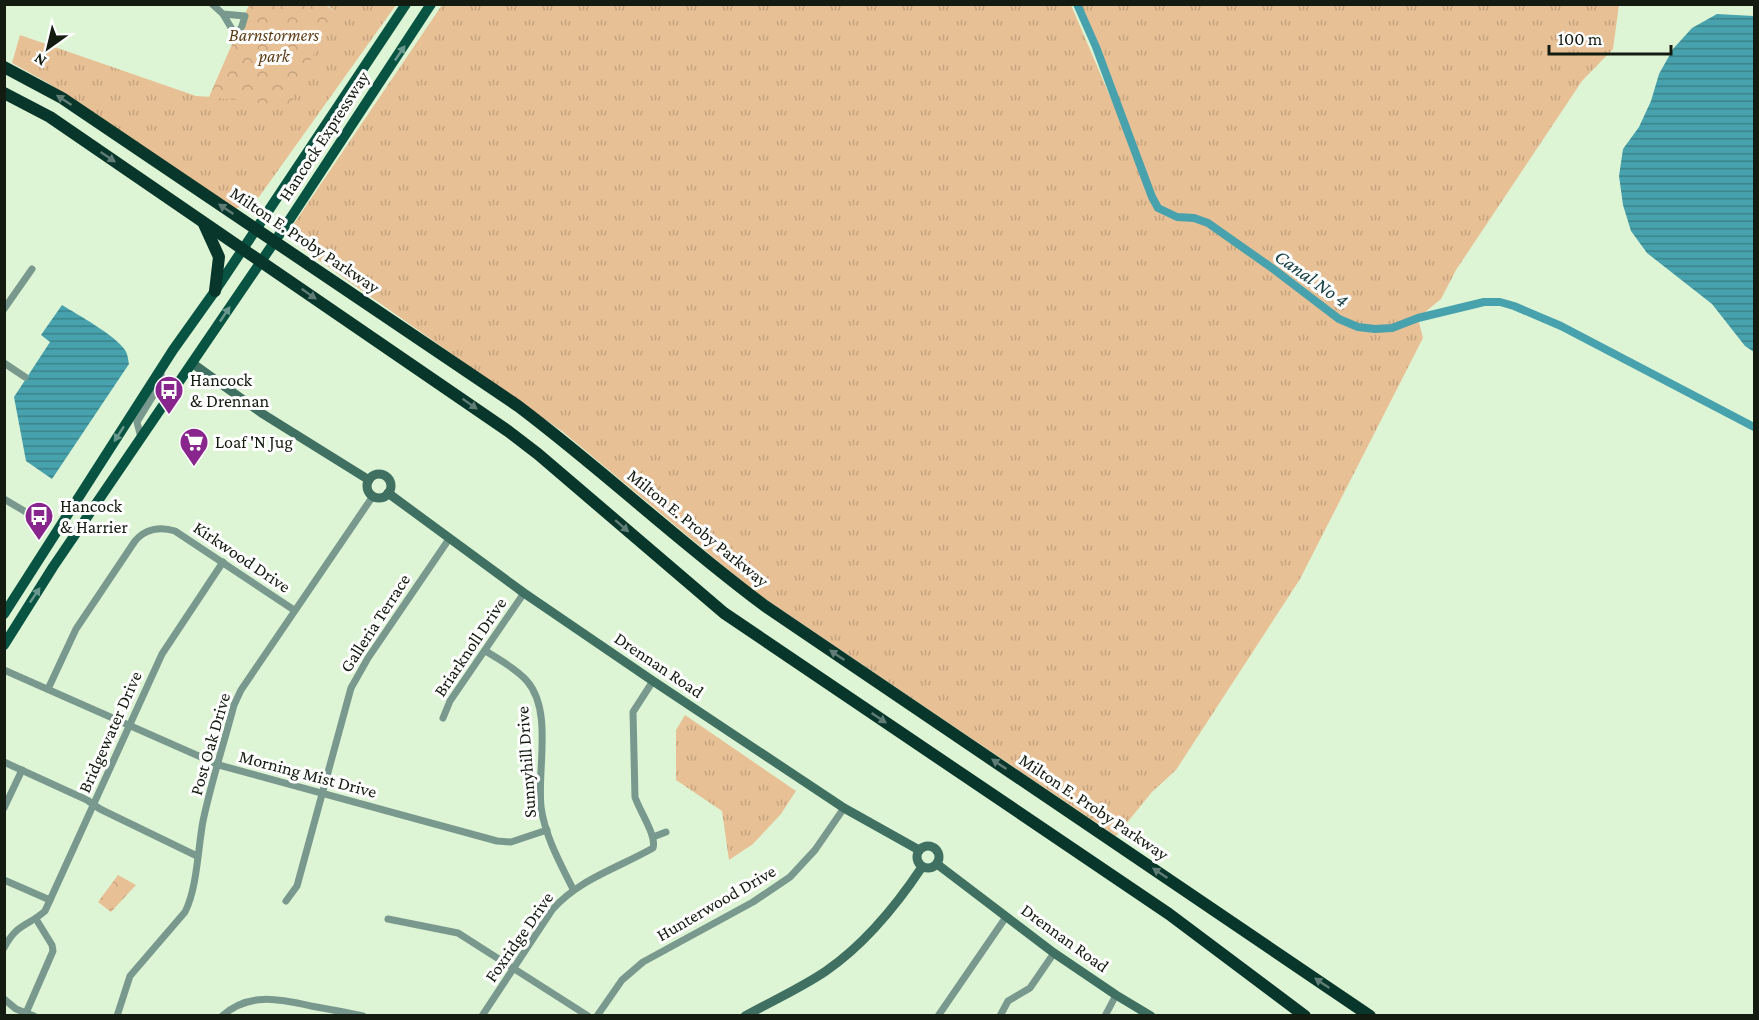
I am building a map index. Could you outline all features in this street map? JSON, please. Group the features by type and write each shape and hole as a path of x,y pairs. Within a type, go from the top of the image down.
{"highway":[{"name":"Milton E. Proby Parkway","path":"4,67 62,98 527,413 765,606 1370,1016"},
{"path":"4,93 50,117 508,431 538,454 697,591 748,630 1169,914 1305,1016"},
{"path":"202,220 219,257 215,291"}],"main road":[{"name":"Hancock Expressway","path":"4,614 161,368 215,291 406,4"},
{"name":"Hancock Expressway","path":"4,645 33,597 261,261 431,4"}],"street":[{"path":"212,4 223,14"},
{"path":"4,309 32,270"},
{"path":"4,363 25,377"},
{"path":"192,363 263,414 369,480"},
{"path":"141,438 137,422 162,383 161,368"},
{"path":"378,474 386,477 391,486 388,494 383,497 373,496 368,491 369,480 378,474"},
{"name":"Drennan Road","path":"388,494 524,593 653,681 844,808 919,850"},
{"name":"Post Oak Drive","path":"117,1016 130,976 189,905 194,888 204,818 234,705 241,690 373,496"},
{"path":"4,498 30,516"},
{"path":"48,690 83,618 135,541 146,532 153,530 153,519"},
{"name":"Kirkwood Drive","path":"153,530 168,528 176,531 294,610"},
{"name":"Galleria Terrace","path":"286,900 297,886 354,682 449,539"},
{"name":"Bridgewater Drive","path":"4,948 19,927 36,920 45,911 162,654 223,562"},
{"name":"Briarknoll Drive","path":"443,718 450,702 524,593"},
{"name":"Sunnyhill Drive","path":"486,651 519,673 538,699 541,719 541,806 547,830 573,889"},
{"name":"Morning Mist Drive","path":"4,670 219,765 497,841 511,842 547,830"},
{"path":"653,681 636,705 633,720 635,797 653,837 666,832"},
{"path":"4,762 87,800 93,806 197,856"},
{"path":"4,808 22,770"},
{"name":"Hunterwood Drive","path":"597,1016 622,980 643,963 760,898 785,881 815,850 844,808"},
{"name":"Foxridge Drive","path":"482,1016 552,910 573,889 653,848 655,843 653,837"},
{"path":"930,846 937,849 940,857 937,864 932,868 922,867 917,857 919,850 930,846"},
{"name":"Drennan Road","path":"937,864 1054,953 1151,1016"},
{"path":"746,1016 812,979 841,959 886,915 922,867"},
{"path":"4,880 50,900"},
{"path":"938,1016 1006,916"},
{"path":"388,919 458,933 588,1016"},
{"path":"26,1013 53,951 52,945 36,920"},
{"path":"1000,1016 1008,1001 1030,988 1054,953"},
{"name":"Drennan Road","path":"1105,1016 1116,995"},
{"path":"222,1016 235,1005 263,998 363,1016"},
{"path":"4,999 16,1009 34,1016"}],"green space":[{"name":"Barnstormers park","path":"249,5 325,5 335,11 288,106 209,97"},
{"path":"327,5 396,5 259,197 236,209 48,83 12,63 20,35 196,96 248,99 335,11"},
{"path":"442,5 1071,5 1156,204 1096,47 1077,5 1619,5 1613,49 1582,81 1456,270 1441,299 1418,318 1423,338 1300,579 1176,770 1152,792 1116,836 755,592 563,432 297,245 289,231"},
{"path":"685,715 796,791 781,814 753,844 729,860 722,811 676,780 676,730"},
{"path":"118,875 136,885 111,912 98,902"}],"water":[{"path":"1717,14 1754,16 1754,352 1745,346 1712,304 1647,253 1631,231 1623,205 1619,176 1623,149 1639,127 1651,101 1659,74 1673,49 1692,28"},
{"path":"62,305 120,344 125,350 129,364 52,479 26,461 14,397 50,342 41,335"}],"waterway":[{"name":"Canal No 4","path":"1077,4 1158,208 1177,217 1194,218 1208,223 1339,319 1358,327 1392,328 1418,318 1484,302 1500,302 1561,326 1754,427"}],"place":[{"name":"Hancock & Drennan","path":"169,416"},
{"name":"Loaf 'N Jug","path":"194,468"},
{"name":"Hancock & Harrier","path":"39,542"}]}
